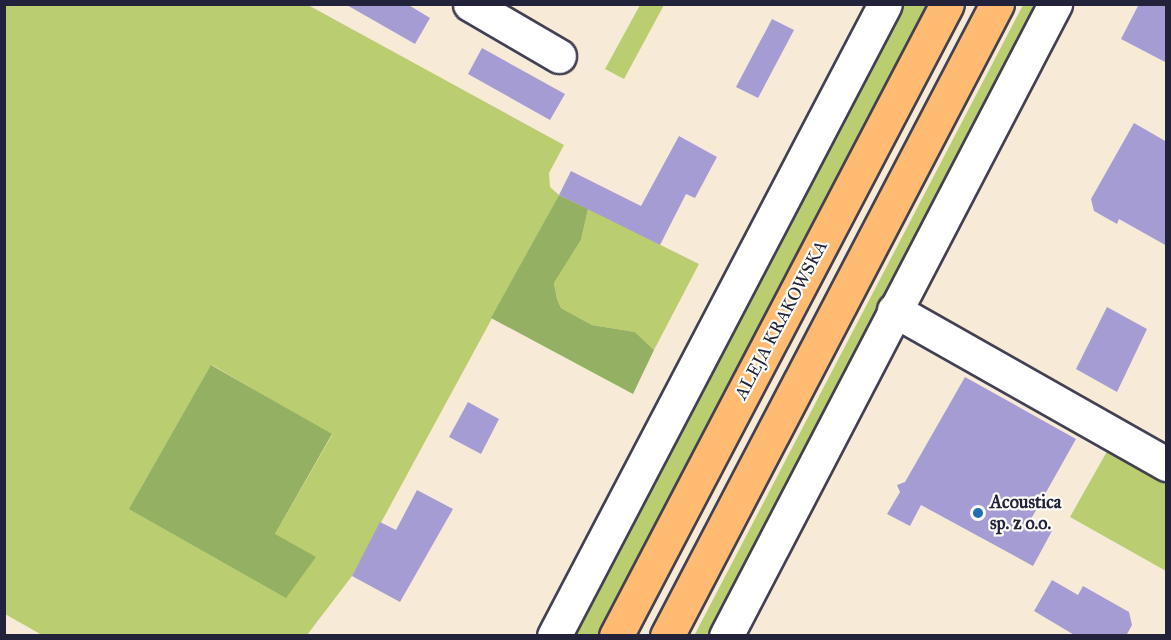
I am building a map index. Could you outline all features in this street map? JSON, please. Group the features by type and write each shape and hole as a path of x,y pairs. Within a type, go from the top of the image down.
{"main road":[{"name":"ALEJA KRAKOWSKA","path":"616,636 947,4"},
{"path":"667,636 997,4"}],"street":[{"path":"470,4 560,56"},
{"path":"554,636 885,4"},
{"path":"726,636 1054,4"},
{"path":"894,310 1167,464"}],"green space":[{"path":"5,5 308,5 564,145 549,173 550,187 559,195 352,576 307,635 42,635 5,614","holes":["212,365 332,435 275,534 130,509"]},
{"path":"640,5 664,5 624,79 605,69"},
{"path":"901,5 929,5 600,635 572,636"},
{"path":"1023,5 1038,5 713,635 694,636"},
{"path":"559,195 588,209 581,240 554,283 557,299 561,308 592,325 635,332 654,350 633,394 491,318"},
{"path":"588,209 699,264 654,350 635,332 592,325 561,308 554,283 581,240"},
{"path":"211,365 332,434 275,534 316,557 286,598 129,509"},
{"path":"1110,446 1166,477 1166,571 1070,517"}],"building":[{"path":"345,4 407,4 430,18 415,44"},
{"path":"1139,4 1167,4 1167,63 1121,39"},
{"path":"772,19 794,30 758,98 736,87"},
{"path":"482,48 565,94 550,120 468,74"},
{"path":"1134,123 1167,142 1167,246 1119,219 1117,224 1094,211 1091,199"},
{"path":"679,136 717,157 695,198 686,194 660,245 559,195 571,171 641,206"},
{"path":"1107,307 1147,329 1117,392 1076,369"},
{"path":"965,377 1076,439 1031,519 1052,531 1033,566 921,505 910,526 887,514 900,492 897,485 905,482"},
{"path":"468,402 499,419 481,454 449,437"},
{"path":"417,490 453,509 400,602 352,576 380,522 396,530"},
{"path":"1052,580 1078,595 1083,586 1129,612 1132,625 1126,636 1076,636 1034,611"}],"place":[{"name":"Acoustica sp. z o.o.","path":"978,513"}]}
